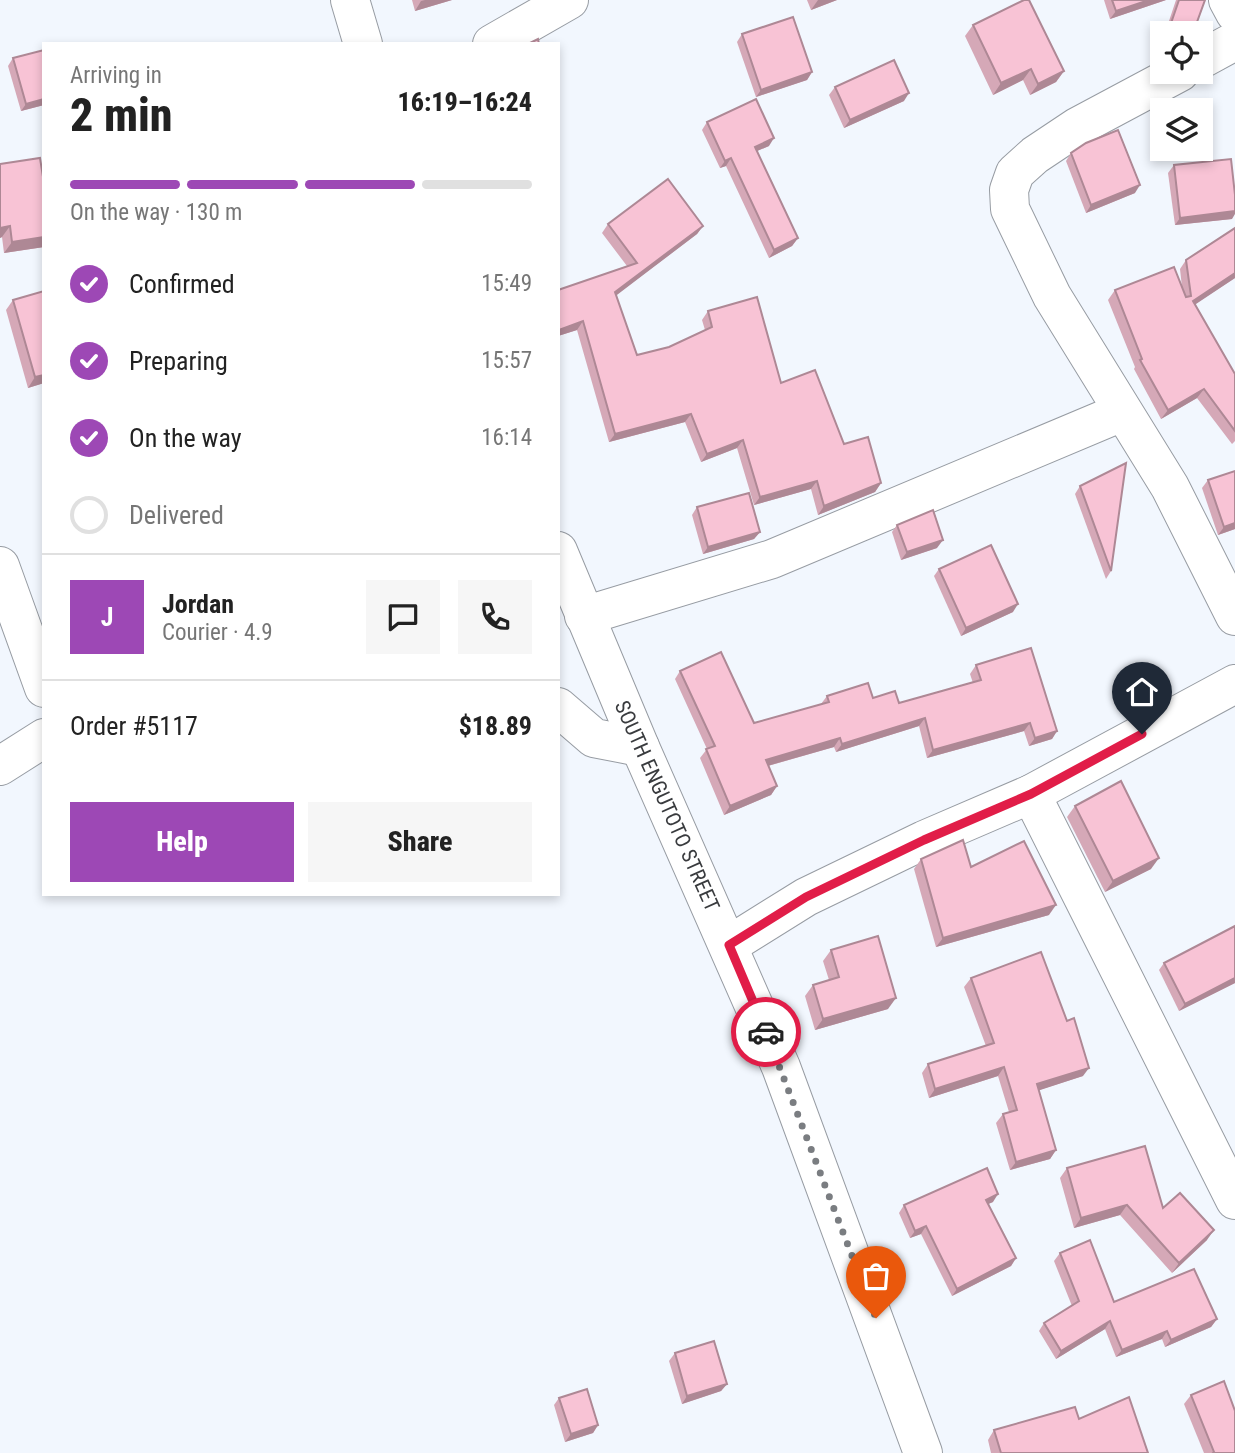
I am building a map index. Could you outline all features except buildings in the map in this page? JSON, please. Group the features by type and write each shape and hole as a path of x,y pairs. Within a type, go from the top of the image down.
{"street":[{"path":"350,0 362,42"},
{"path":"496,42 569,0"},
{"path":"1228,0 1235,13"},
{"path":"1213,53 1235,41"},
{"path":"1158,84 1077,127 1035,155 1015,173 1009,190 1010,209 1027,247 1122,412 1170,487 1235,616"},
{"path":"584,616 772,559 1122,412"},
{"name":"SOUTH ENGUTOTO STREET","path":"560,556 640,747 729,945 830,1196 923,1453"},
{"path":"0,566 42,682"},
{"path":"729,945 806,897 924,840 1031,794 1235,684"},
{"path":"560,709 594,738 640,747"},
{"path":"0,766 42,739"},
{"path":"1031,794 1235,1200"}],"way so far":[{"path":"766,1032 876,1318"}],"route":[{"path":"766,1032 729,945 806,897 924,840 1031,794 1142,734"}]}
